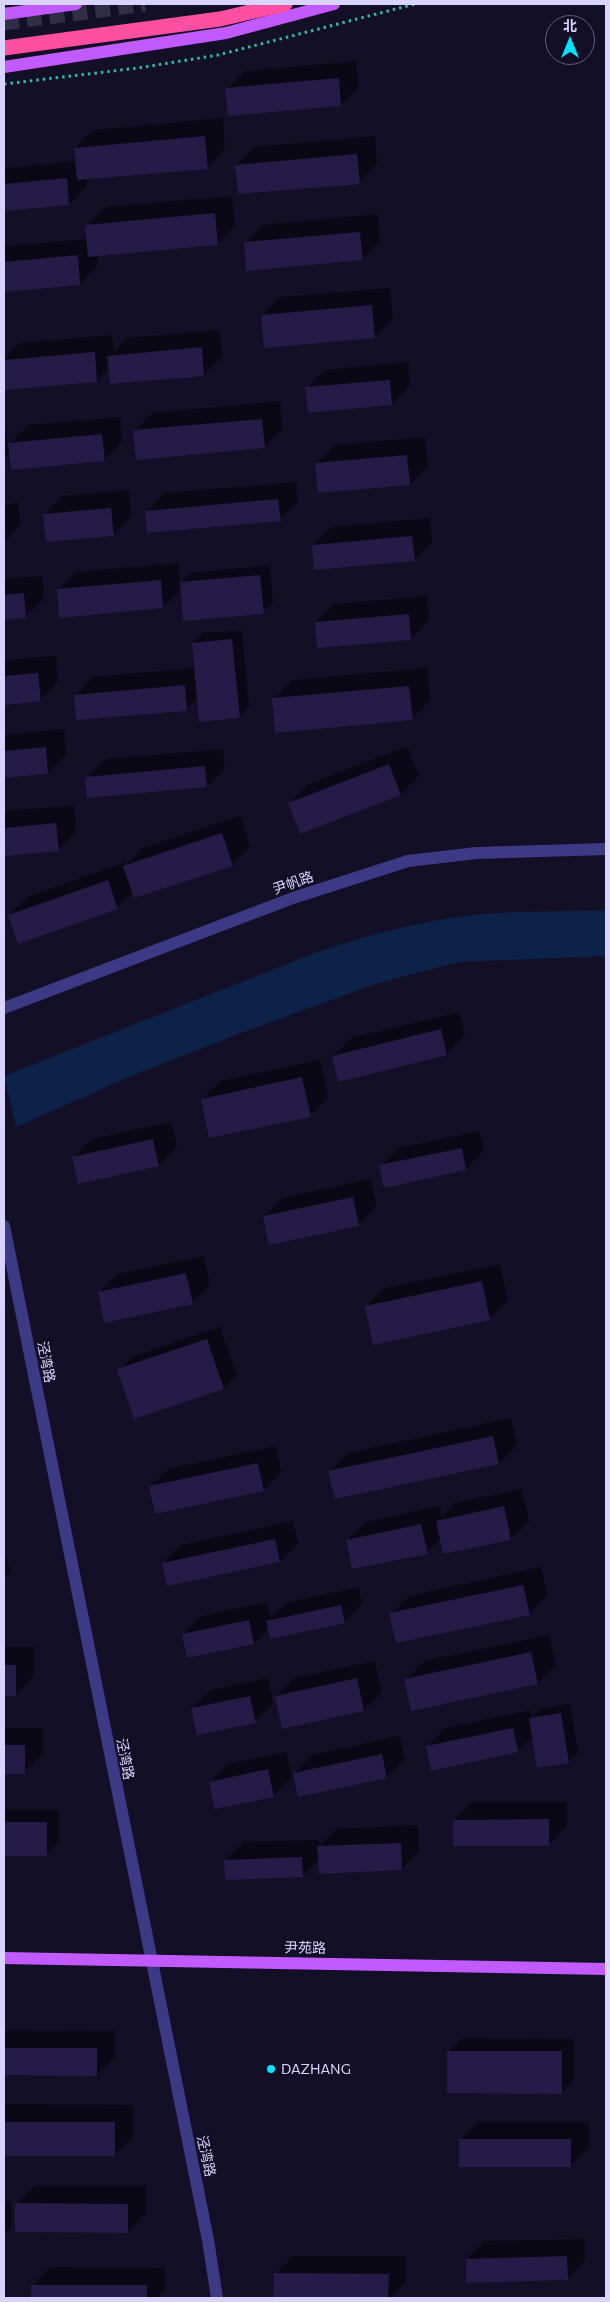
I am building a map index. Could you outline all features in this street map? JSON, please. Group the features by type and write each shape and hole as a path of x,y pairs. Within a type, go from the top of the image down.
{"highway":[{"path":"4,48 220,19 285,4"}],"main road":[{"path":"4,14 76,4"},
{"path":"4,67 226,34 334,4"},
{"name":"尹苑路","path":"4,1958 606,1968"}],"street":[{"name":"尹帆路","path":"4,1008 294,898 408,861 476,852 606,849"},
{"name":"泾湾路","path":"4,1226 150,1960 208,2240 217,2298"}],"water":[{"path":"606,910 606,956 459,962 372,985 233,1036 129,1077 16,1127 4,1076 312,954 383,932 457,917 513,912"}],"building":[{"path":"339,78 341,106 228,116 225,88"},
{"path":"205,136 208,169 77,180 74,148"},
{"path":"357,154 360,184 238,194 235,165"},
{"path":"67,178 69,205 4,211 4,184"},
{"path":"215,213 218,245 88,257 85,225"},
{"path":"360,232 363,260 246,271 244,242"},
{"path":"78,255 80,285 4,292 4,262"},
{"path":"372,305 375,338 264,348 261,315"},
{"path":"202,347 204,376 110,384 107,356"},
{"path":"95,352 97,382 4,390 4,360"},
{"path":"390,380 392,405 308,413 305,387"},
{"path":"262,419 265,448 136,460 133,430"},
{"path":"102,434 105,461 11,470 8,443"},
{"path":"407,455 410,485 318,493 315,463"},
{"path":"278,499 281,521 147,533 145,511"},
{"path":"111,508 114,536 46,542 43,514"},
{"path":"412,536 415,561 314,570 312,545"},
{"path":"260,575 264,614 183,621 180,582"},
{"path":"161,580 163,608 59,618 57,589"},
{"path":"24,593 26,618 4,620 4,595"},
{"path":"409,614 411,640 317,648 315,622"},
{"path":"232,639 240,718 199,722 192,643"},
{"path":"38,673 41,701 4,705 4,676"},
{"path":"185,685 187,711 76,720 74,695"},
{"path":"409,686 413,720 275,733 272,698"},
{"path":"46,747 48,774 4,778 4,751"},
{"path":"389,764 401,795 300,834 288,803"},
{"path":"205,766 207,787 87,798 85,777"},
{"path":"56,823 59,851 4,856 4,828"},
{"path":"222,833 233,866 134,898 123,866"},
{"path":"108,880 118,909 18,944 8,915"},
{"path":"441,1029 447,1055 338,1082 332,1056"},
{"path":"302,1077 311,1117 209,1138 201,1099"},
{"path":"153,1139 159,1166 78,1184 72,1157"},
{"path":"462,1148 466,1170 384,1188 379,1165"},
{"path":"353,1197 359,1226 269,1245 263,1216"},
{"path":"186,1273 193,1304 104,1323 98,1292"},
{"path":"482,1281 490,1320 373,1345 365,1306"},
{"path":"207,1339 224,1389 134,1419 117,1369"},
{"path":"493,1436 499,1464 335,1499 328,1471"},
{"path":"258,1463 264,1491 155,1514 149,1486"},
{"path":"504,1506 511,1540 443,1554 436,1521"},
{"path":"421,1524 428,1554 352,1569 346,1540"},
{"path":"275,1539 280,1562 167,1586 162,1563"},
{"path":"523,1585 530,1615 396,1643 389,1613"},
{"path":"341,1605 345,1623 270,1639 266,1621"},
{"path":"249,1620 254,1644 187,1658 182,1634"},
{"path":"531,1652 538,1684 411,1711 404,1679"},
{"path":"4,1665 16,1665 16,1696 4,1696"},
{"path":"357,1678 364,1711 282,1729 275,1696"},
{"path":"250,1696 256,1723 197,1735 191,1708"},
{"path":"561,1713 569,1763 537,1768 529,1718"},
{"path":"513,1728 518,1752 431,1771 426,1746"},
{"path":"4,1745 25,1745 25,1774 4,1774"},
{"path":"382,1754 387,1778 298,1797 293,1773"},
{"path":"268,1769 274,1797 215,1809 209,1782"},
{"path":"549,1819 549,1846 453,1846 453,1820"},
{"path":"4,1822 47,1822 47,1856 4,1856"},
{"path":"401,1843 402,1870 319,1874 317,1846"},
{"path":"302,1857 303,1877 225,1880 224,1860"},
{"path":"4,2048 97,2048 97,2076 4,2075"},
{"path":"447,2051 562,2051 562,2094 447,2093"},
{"path":"4,2122 115,2122 115,2156 4,2156"},
{"path":"459,2139 571,2139 571,2167 459,2167"},
{"path":"15,2203 128,2204 128,2233 15,2232"},
{"path":"567,2256 568,2280 466,2283 466,2259"},
{"path":"274,2273 389,2274 388,2298 273,2298"},
{"path":"31,2285 147,2285 147,2298 31,2298"}],"tunnel":[{"path":"4,23 145,4"}],"place":[{"name":"DAZHANG","path":"271,2069"}]}
